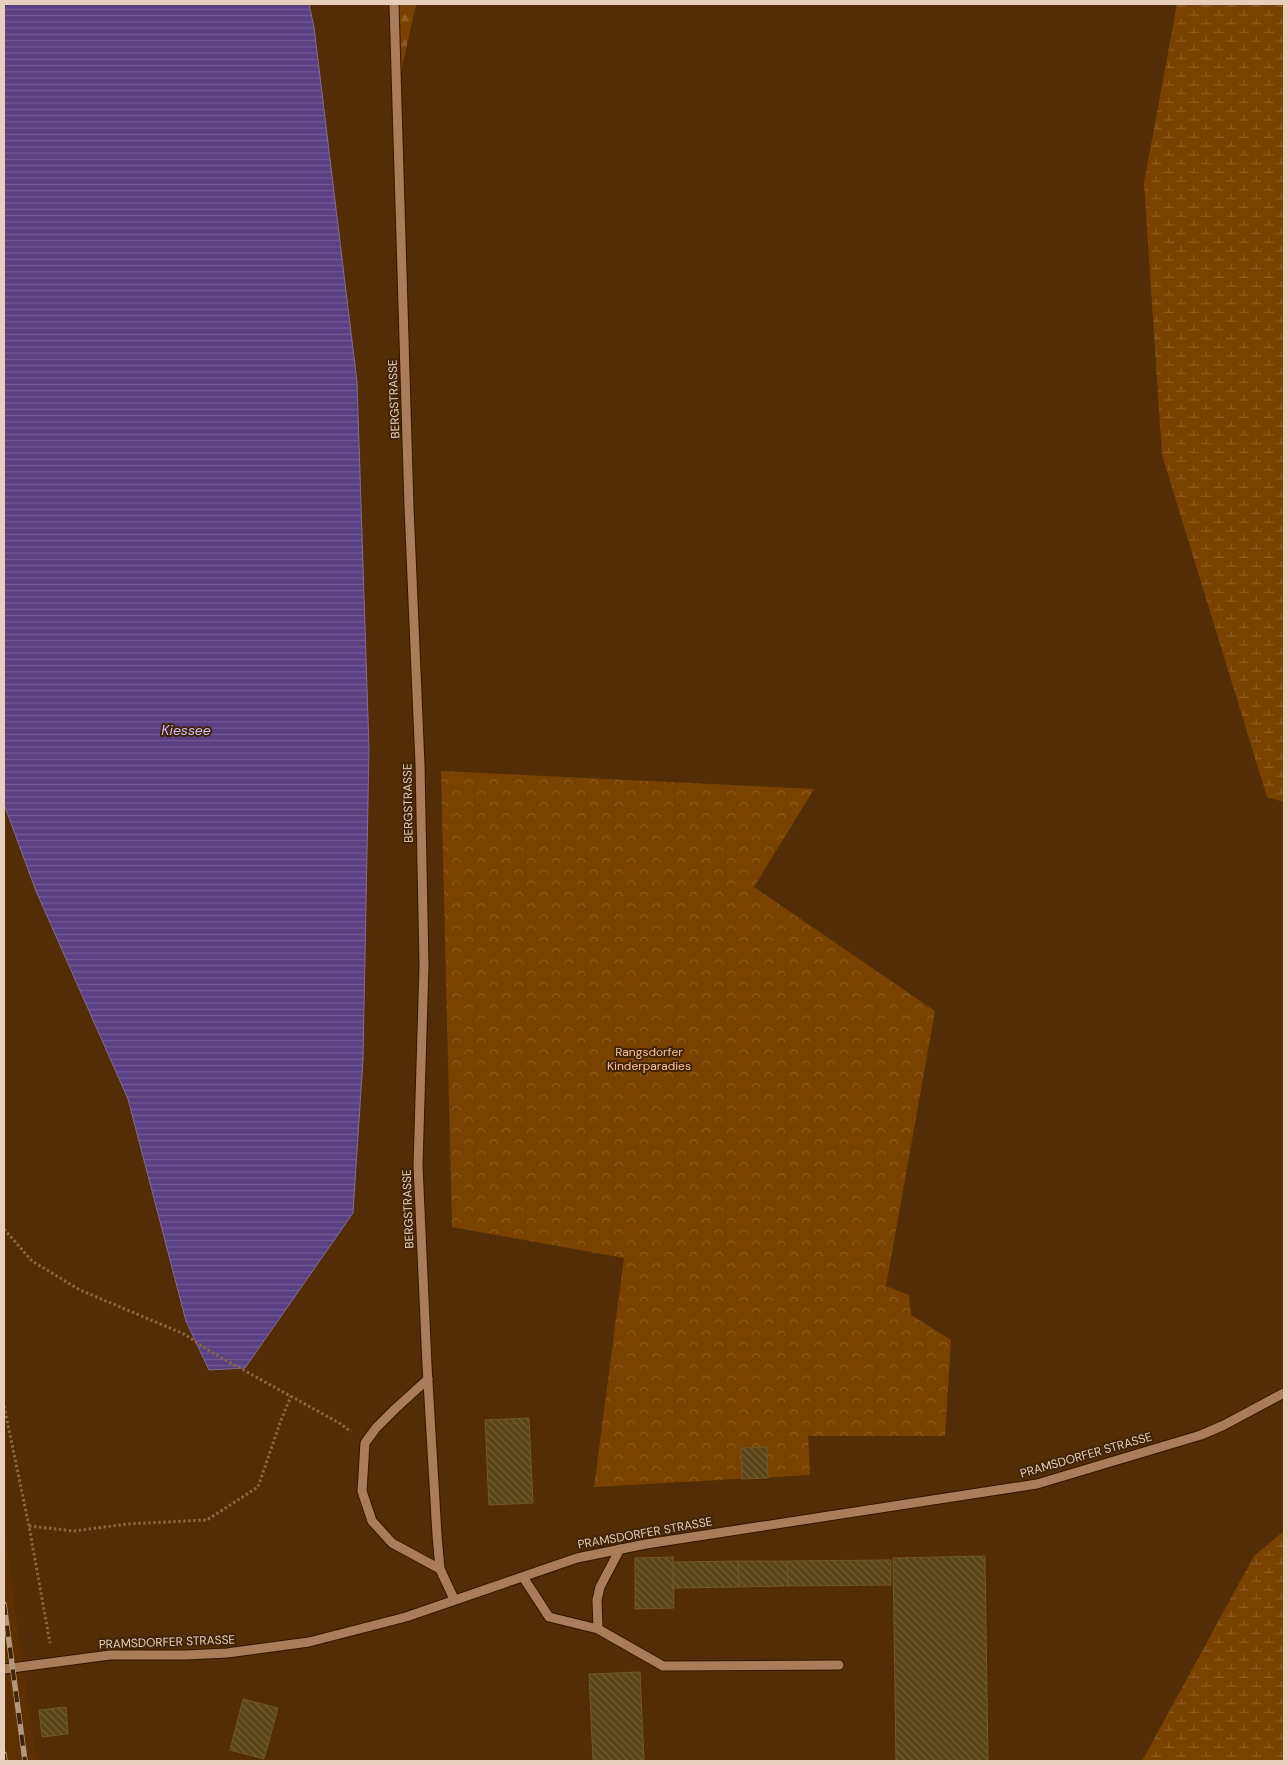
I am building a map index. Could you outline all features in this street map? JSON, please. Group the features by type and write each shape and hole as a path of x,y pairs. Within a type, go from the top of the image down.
{"street":[{"name":"BERGSTRASSE","path":"394,4 409,497 420,775 424,966 418,1165 428,1379 440,1568 454,1599"},
{"path":"428,1379 376,1428 365,1443 362,1491 372,1520 392,1543 440,1568"},
{"name":"PRAMSDORFER STRASSE","path":"4,1670 110,1655 228,1653 309,1642 406,1617 577,1558 620,1549 1037,1484 1201,1434 1224,1425 1284,1393"},
{"path":"598,1628 596,1600 600,1587 620,1549"},
{"path":"523,1577 549,1617 598,1628 663,1666 839,1665"}],"path":[{"path":"4,1229 32,1261 80,1290 184,1334 211,1352 341,1424 365,1443"},
{"path":"30,1526 74,1531 127,1524 207,1520 258,1488 291,1396"},
{"path":"4,1406 30,1526 53,1663"}],"shaded area":[{"path":"4,1524 23,1667 37,1761 4,1761"}],"green space":[{"path":"394,4 416,4 397,90"},
{"path":"1177,4 1284,4 1284,802 1267,797 1162,455 1144,183"},
{"name":"Rangsdorfer Kinderparadies","path":"441,771 814,789 754,887 935,1011 886,1286 909,1295 911,1315 951,1340 945,1436 808,1436 810,1475 594,1487 624,1258 452,1227"},
{"path":"1284,1531 1284,1761 1142,1761 1254,1556"}],"water":[{"name":"Kiessee","path":"4,4 309,4 314,27 357,382 369,749 363,1059 353,1213 245,1368 209,1370 186,1321 128,1099 36,891 4,804"}],"building":[{"path":"529,1418 533,1503 489,1505 485,1420"},
{"path":"767,1447 768,1478 742,1479 741,1448"},
{"path":"985,1556 988,1761 896,1761 893,1558"},
{"path":"673,1557 674,1608 635,1609 635,1558"},
{"path":"891,1560 891,1585 788,1586 787,1561"},
{"path":"738,1561 787,1561 788,1586 739,1587"},
{"path":"738,1561 739,1587 673,1588 673,1562"},
{"path":"640,1672 644,1761 593,1761 589,1674"},
{"path":"243,1699 278,1708 264,1759 230,1750"},
{"path":"66,1707 68,1734 42,1737 39,1710"}],"railway":[{"path":"4,1604 25,1761"},
{"path":"4,1754 5,1761"}]}
